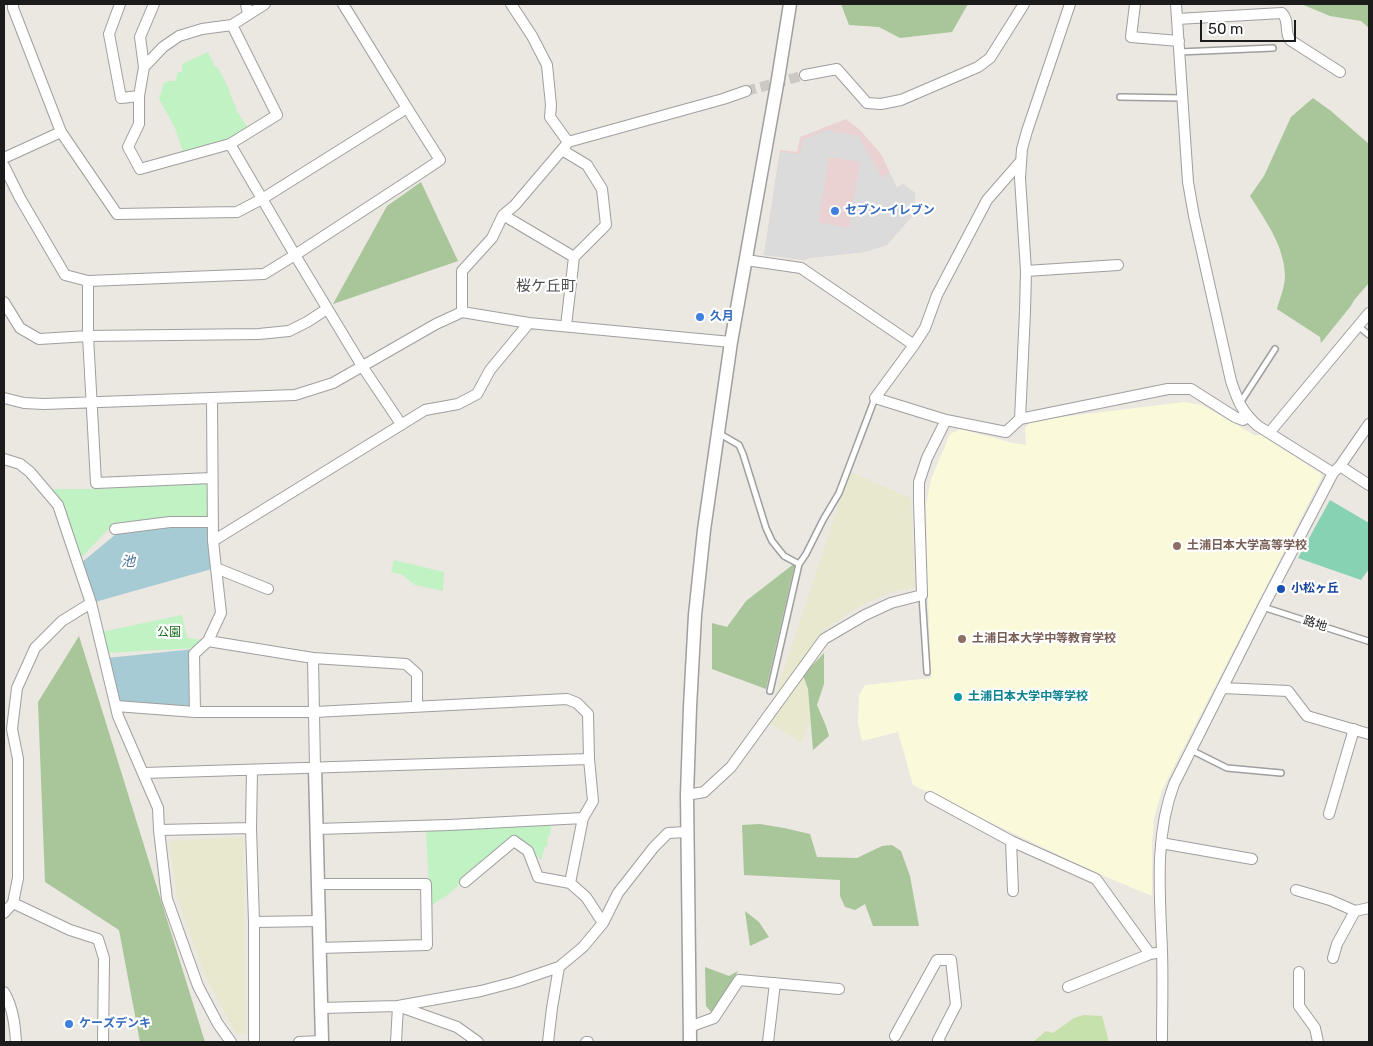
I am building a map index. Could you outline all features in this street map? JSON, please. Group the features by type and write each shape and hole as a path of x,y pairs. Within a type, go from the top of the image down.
{"street":[{"path":"13,4 61,132 117,214 236,212 262,199 406,108"},
{"path":"120,4 109,34 121,98 138,96"},
{"path":"154,4 140,37 144,67 138,96 139,124 128,147 140,168 230,144 276,114 232,25"},
{"path":"246,4 248,14"},
{"path":"144,67 163,47 179,36 202,29 232,25 265,4"},
{"path":"4,166 20,198 65,275 88,281 264,274 440,160 343,4"},
{"path":"511,4 532,36 547,65 551,105 550,117 565,146 587,165 602,189 606,225 574,257 566,326"},
{"path":"690,1042 687,795 695,615 704,530 731,342 790,4"},
{"path":"805,75 836,69 867,103 881,104 900,100 978,67 990,58 1024,4"},
{"path":"1020,419 1026,271 1020,178 1022,148 1070,4"},
{"path":"1134,4 1131,37 1179,41"},
{"path":"1176,4 1188,182 1231,381 1239,404 1248,417 1258,426 1337,470 1369,485"},
{"path":"1178,19 1282,13 1287,22 1287,33 1290,40 1340,72"},
{"path":"462,312 462,271 492,238 502,215 515,205 565,146 746,91"},
{"path":"4,158 61,132"},
{"path":"230,144 327,309 401,424"},
{"path":"1021,161 987,200 936,295 926,328 875,398 946,420 1006,432 1020,419 1168,390 1191,389 1243,420 1248,417"},
{"path":"502,215 574,257"},
{"path":"746,260 801,268 914,345"},
{"path":"1026,271 1118,264"},
{"path":"88,281 90,402 96,483 212,478"},
{"path":"4,302 20,328 38,339 88,336 259,334 289,331 327,309"},
{"path":"4,398 24,403 212,399 295,395 333,383 436,324 462,312 529,323 731,342"},
{"path":"1270,433 1369,313"},
{"path":"213,541 425,410 458,404 477,394 490,370 529,323"},
{"path":"195,712 194,654 208,641 222,613 213,541 212,399"},
{"path":"687,795 704,792 731,767 824,639 865,615 891,603 922,594 920,482 928,458 946,420"},
{"path":"1162,1042 1160,877 1161,843 1168,799 1262,607 1337,470 1369,424"},
{"path":"4,459 20,464 30,472 58,505 91,603 118,716 158,808 167,899 198,986 218,1024 231,1042"},
{"path":"115,529 170,522 213,522"},
{"path":"216,568 268,589"},
{"path":"4,913 13,903 18,878 18,759 12,729 17,688 35,648 62,621 91,603"},
{"path":"208,641 313,658 406,664 417,674 417,706"},
{"path":"299,1042 322,1042 313,658"},
{"path":"1222,688 1288,691 1307,716 1369,734"},
{"path":"116,706 195,712 315,712 567,699 577,703 588,714 588,760 593,801 583,818 570,883"},
{"path":"1329,814 1354,729"},
{"path":"144,773 588,760"},
{"path":"252,770 250,828 254,922 254,1042"},
{"path":"930,797 1011,841 1096,879 1150,954"},
{"path":"317,829 583,818"},
{"path":"159,830 250,828"},
{"path":"321,1008 398,1006 481,991 560,968 583,948 603,923 618,893 654,847 668,833 687,832"},
{"path":"465,882 514,841 528,851 538,878 570,883 586,897 603,923"},
{"path":"1011,841 1013,892"},
{"path":"1161,843 1252,860"},
{"path":"318,884 426,884 427,946 319,948"},
{"path":"1296,890 1330,900 1355,911 1369,908"},
{"path":"13,903 70,930 98,939 104,958 103,1042"},
{"path":"1333,958 1336,944 1355,911"},
{"path":"254,922 318,921"},
{"path":"1068,987 1150,954 1162,953"},
{"path":"895,1036 937,960 951,960 956,1005 938,1040 940,1042"},
{"path":"548,1042 560,968"},
{"path":"1299,972 1299,1006 1315,1028 1318,1042"},
{"path":"689,1026 714,1018 739,980 839,989"},
{"path":"768,1042 774,983"},
{"path":"4,992 10,1002 16,1027 16,1042"},
{"path":"396,1042 398,1006"},
{"path":"398,1006 457,1027 478,1042"}],"lane":[{"path":"1179,52 1273,48"},
{"path":"1120,96 1182,98"},
{"path":"1358,326 1369,334"},
{"path":"1239,404 1274,349"},
{"path":"770,691 799,564 839,493 875,398"},
{"path":"718,432 739,445 772,541 784,556 799,564"},
{"path":"922,594 927,672"},
{"name":"路地","path":"1262,607 1368,641"},
{"path":"1191,750 1227,768 1281,773"}],"shaded area":[{"path":"841,4 968,4 952,32 900,38 879,27 849,25"},
{"path":"1301,4 1369,4 1369,28 1361,21 1330,16"},
{"path":"1313,98 1369,144 1369,283 1321,343 1320,337 1277,309 1284,284 1284,264 1273,233 1250,196 1264,176 1291,117"},
{"path":"846,119 860,130 881,154 897,188 903,184 915,193 914,214 887,245 864,252 805,260 764,255 780,150 797,152 800,137"},
{"path":"826,130 859,136 882,178 889,172 897,188 903,184 915,193 914,214 887,245 864,252 805,260 764,255 780,152 800,154 803,140","holes":["829,157 860,162 849,228 818,222"]},
{"path":"421,182 458,261 333,304 387,206"},
{"path":"1184,402 1202,405 1254,435 1261,435 1320,473 1322,477 1162,790 1154,818 1152,896 1092,871 913,785 898,732 862,741 858,723 859,695 865,685 931,678 926,505 931,479 950,434 960,429 1026,445 1025,428 1029,423 1038,420"},
{"path":"850,472 911,498 915,587 889,593 860,606 822,631 773,702"},
{"path":"795,563 766,689 712,669 712,623 727,627 746,601"},
{"path":"79,636 205,1042 140,1042 119,930 45,882 38,702"},
{"path":"824,653 824,684 817,705 829,736 813,750 808,689 803,675"},
{"path":"803,675 808,689 810,721 801,743 769,722 777,714"},
{"path":"760,824 810,834 817,857 857,858 882,846 892,845 901,851 910,876 919,926 873,926 865,904 855,910 845,907 840,896 840,880 744,875 742,825"},
{"path":"243,837 246,1034 236,1033 206,978 177,897 169,841"},
{"path":"745,911 759,922 769,937 750,946"},
{"path":"705,967 729,976 738,971 712,1013 706,1006"}],"green space":[{"path":"208,52 227,85 237,111 248,128 227,142 184,155 175,128 159,99 164,83 175,81 178,72 182,72 182,64"},
{"path":"209,481 209,518 170,517 114,523 81,558 49,489 97,489"},
{"path":"1330,500 1369,523 1369,569 1361,580 1298,558"},
{"path":"394,560 444,572 443,591 415,585 401,574 391,572"},
{"name":"公園","path":"182,615 187,638 204,640 197,648 106,653 101,632"},
{"path":"551,825 547,847 545,846 541,860 526,845 512,837 449,894 430,906 426,831"},
{"path":"1084,1015 1102,1016 1109,1042 1033,1042 1046,1031 1053,1033 1074,1018"}],"water":[{"name":"池","path":"211,526 208,541 212,569 95,602 81,563 116,534 170,527"},
{"path":"194,649 191,708 118,703 107,658"}],"tunnel":[{"path":"746,91 805,75"}],"place":[{"name":"セブン-イレブン","path":"835,211"},
{"name":"久月","path":"700,317"},
{"name":"土浦日本大学高等学校","path":"1177,546"},
{"name":"小松ヶ丘","path":"1281,589"},
{"name":"土浦日本大学中等教育学校","path":"962,639"},
{"name":"土浦日本大学中等学校","path":"958,697"},
{"name":"ケーズデンキ","path":"69,1024"}],"district":[{"name":"桜ケ丘町","path":"546,287"}]}
